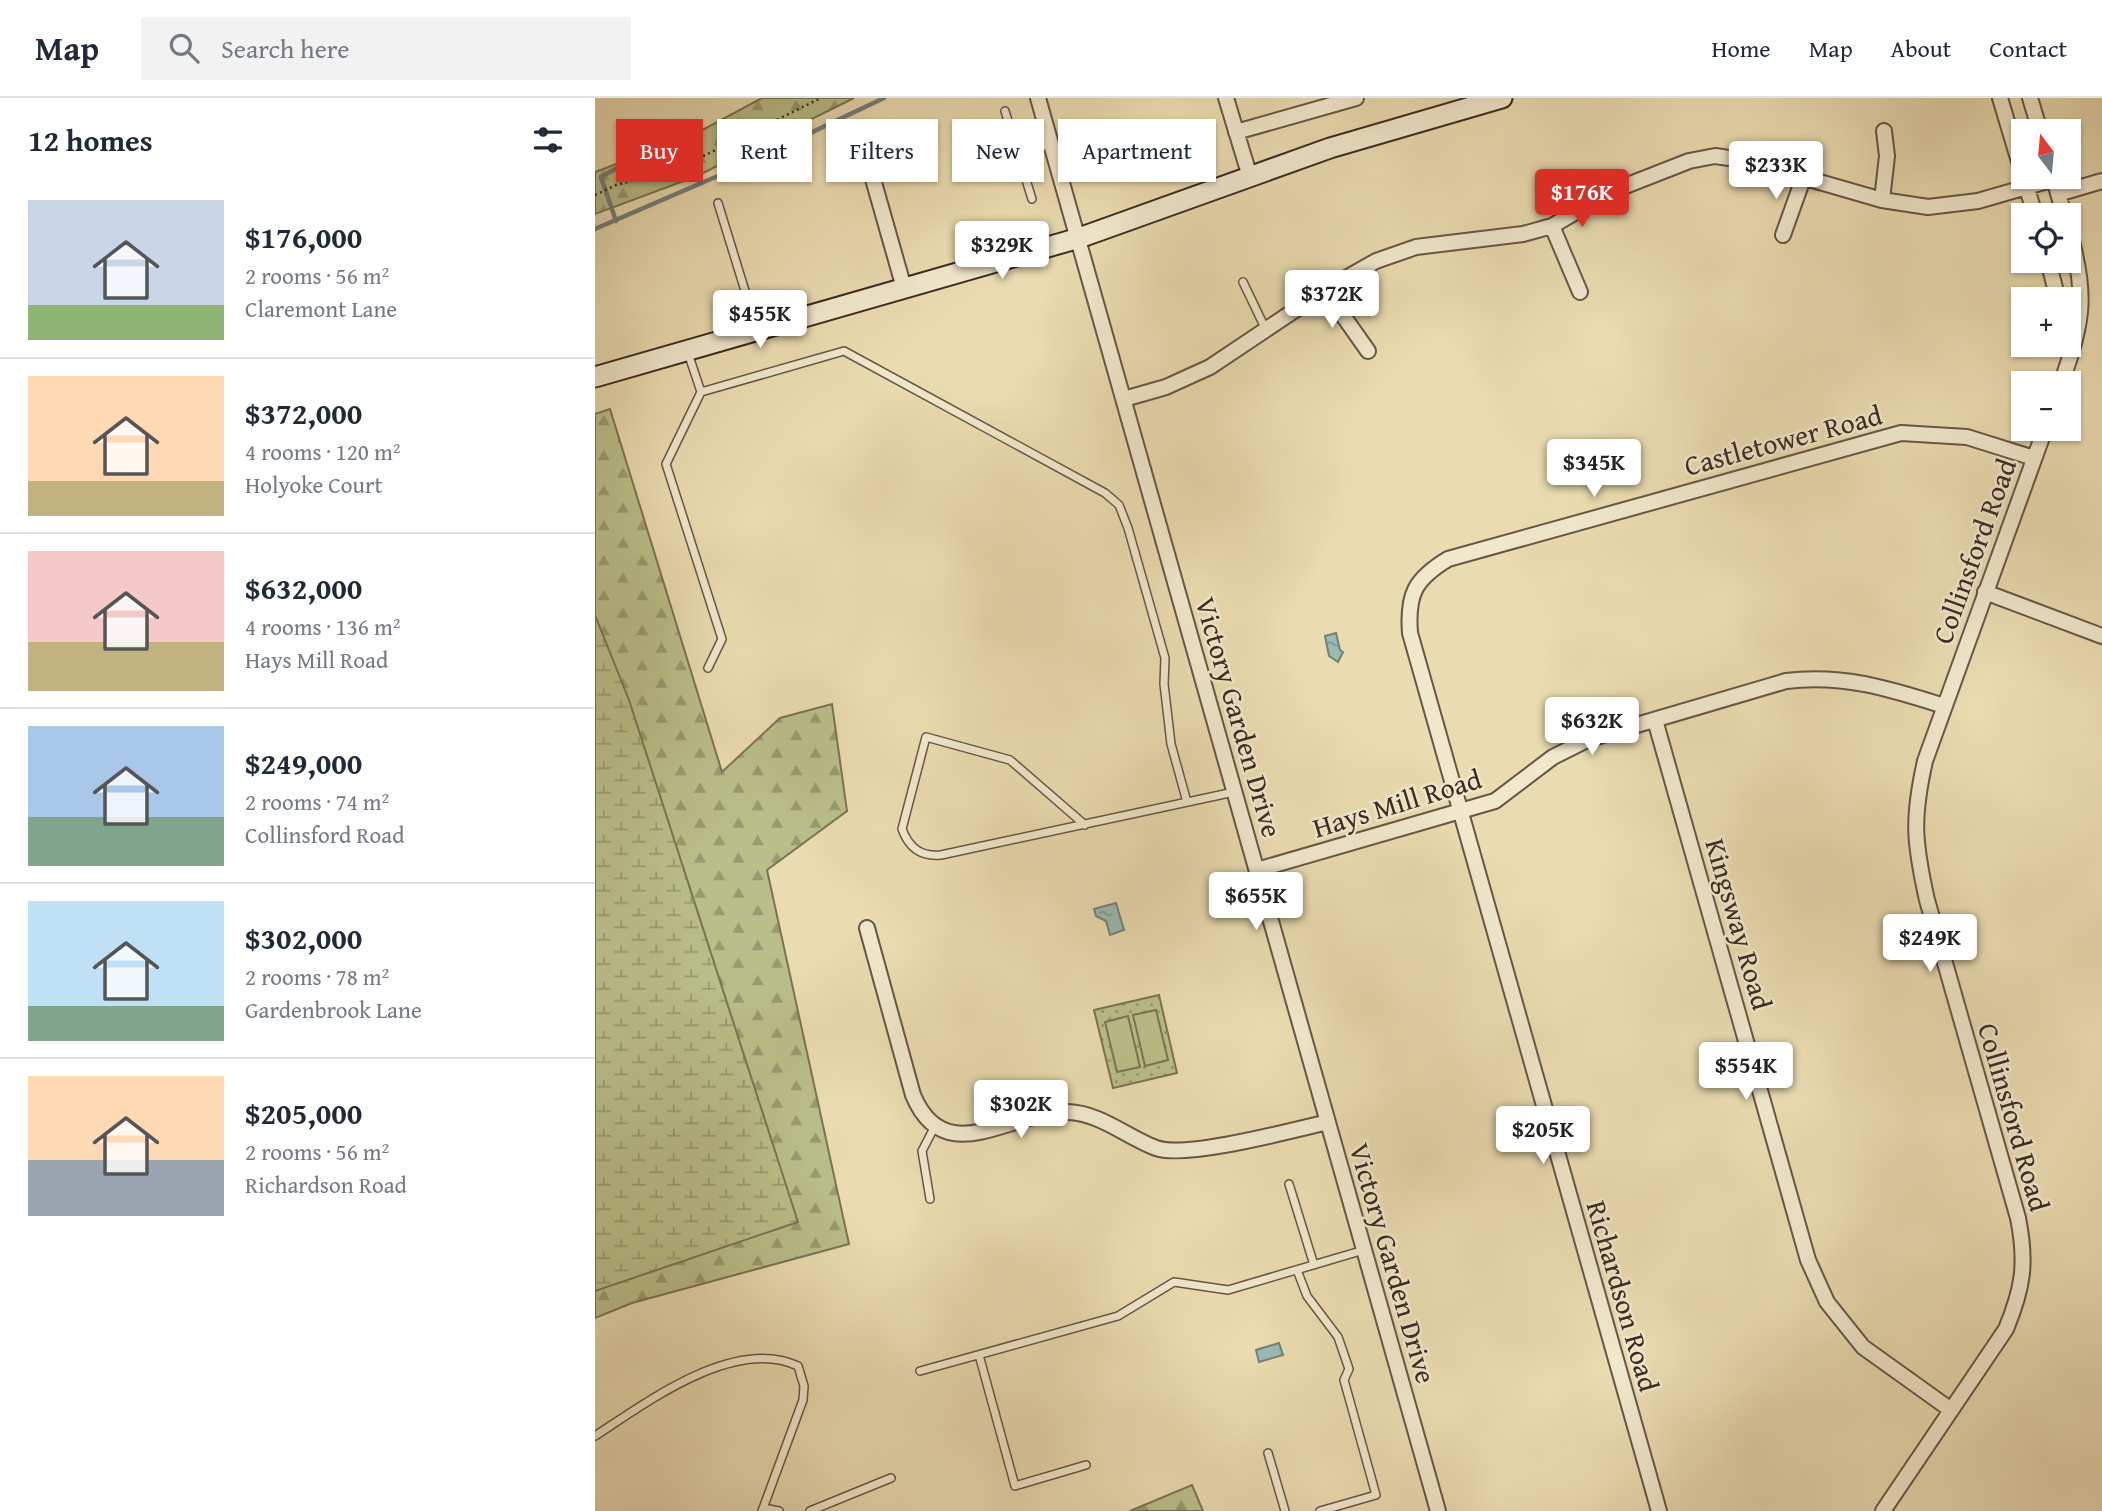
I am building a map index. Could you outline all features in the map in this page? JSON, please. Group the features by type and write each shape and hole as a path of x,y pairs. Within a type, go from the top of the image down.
{"main road":[{"path":"595,377 1079,238 1330,148 1501,98"}],"street":[{"name":"Victory Garden Drive","path":"1038,98 1438,1511"},
{"path":"1226,98 1250,177"},
{"path":"1236,132 1356,98"},
{"path":"2000,98 2011,123"},
{"path":"2030,98 2036,119"},
{"path":"1882,200 1887,156 1884,131"},
{"path":"1124,399 1166,387 1199,372 1325,290 1375,261 1416,247 1523,234 1552,226 1610,192 1702,159 1715,156 1743,160 1882,200 1950,206 2011,184"},
{"path":"1783,235 1803,179"},
{"path":"2058,194 2102,181"},
{"path":"874,182 904,288"},
{"path":"2056,189 2061,203"},
{"path":"1552,226 1580,292"},
{"path":"2081,287 2081,317"},
{"path":"1325,290 1368,351"},
{"name":"Castletower Road","path":"1460,812 1410,633 1408,610 1414,589 1426,572 1448,559 1901,433 1967,437 2034,458"},
{"name":"Collinsford Road","path":"1883,1511 2006,1329 2019,1299 2025,1267 2018,1219 1930,913 1916,850 1915,807 1925,761 2040,441"},
{"path":"1985,592 2102,636"},
{"name":"Hays Mill Road","path":"1257,870 1495,801 1553,757 1589,739 1786,681 1812,678 1875,684 1944,706"},
{"name":"Kingsway Road","path":"1655,720 1808,1260 1826,1302 1863,1347 1951,1410"},
{"name":"Richardson Road","path":"1460,812 1659,1511"},
{"path":"867,928 913,1095 920,1112 935,1126 950,1133 962,1134 1067,1112 1083,1114 1156,1148 1183,1152 1328,1122"}],"lane":[{"path":"1005,111 1007,119"},
{"path":"1044,146 1051,144"},
{"path":"1027,182 1032,200"},
{"path":"718,203 757,330"},
{"path":"1243,282 1266,330"},
{"path":"687,350 701,392 666,464 722,639 708,668"},
{"path":"701,392 844,351 1105,493 1119,505 1128,528 1165,658 1164,684 1171,744 1187,802"},
{"path":"1085,825 1010,760 926,737 902,829 913,849 928,856 1085,825 1234,792"},
{"path":"930,1199 922,1151 935,1126"},
{"path":"1289,1184 1314,1265"},
{"path":"920,1371 1118,1316 1174,1282 1228,1290 1364,1250"},
{"path":"1297,1270 1307,1296 1338,1338 1349,1369 1344,1380 1377,1495 1320,1511"},
{"path":"979,1355 1015,1486 1086,1465"},
{"path":"595,1436 689,1378 765,1356 787,1361 798,1366 804,1386 803,1400 762,1509 779,1511"},
{"path":"1268,1453 1285,1511"},
{"path":"810,1511 891,1478"}],"path":[{"path":"595,195 616,186 675,170 821,98"}],"green space":[{"path":"762,98 854,98 812,119 723,119"},
{"path":"717,122 717,166 703,173 703,130"},
{"path":"616,164 616,182 681,182 595,214 595,172"},
{"path":"610,409 722,772 780,718 832,704 847,811 767,870 849,1244 632,1303 595,1318 595,414"},
{"path":"595,615 629,700 798,1222 595,1291"},
{"path":"1159,995 1177,1073 1113,1088 1094,1010"},
{"path":"1156,1010 1168,1060 1145,1066 1133,1015"},
{"path":"1128,1016 1140,1067 1117,1072 1105,1022"},
{"path":"1192,1485 1203,1511 1130,1511"}],"water":[{"path":"1336,633 1340,650 1343,652 1338,662 1329,656 1325,636"},
{"path":"1116,903 1124,930 1110,935 1106,921 1096,916 1094,909"},
{"path":"1279,1343 1283,1355 1259,1362 1256,1350"}],"waterway":[{"path":"595,229 741,166 884,98"},
{"path":"615,169 601,177 616,221"}]}
